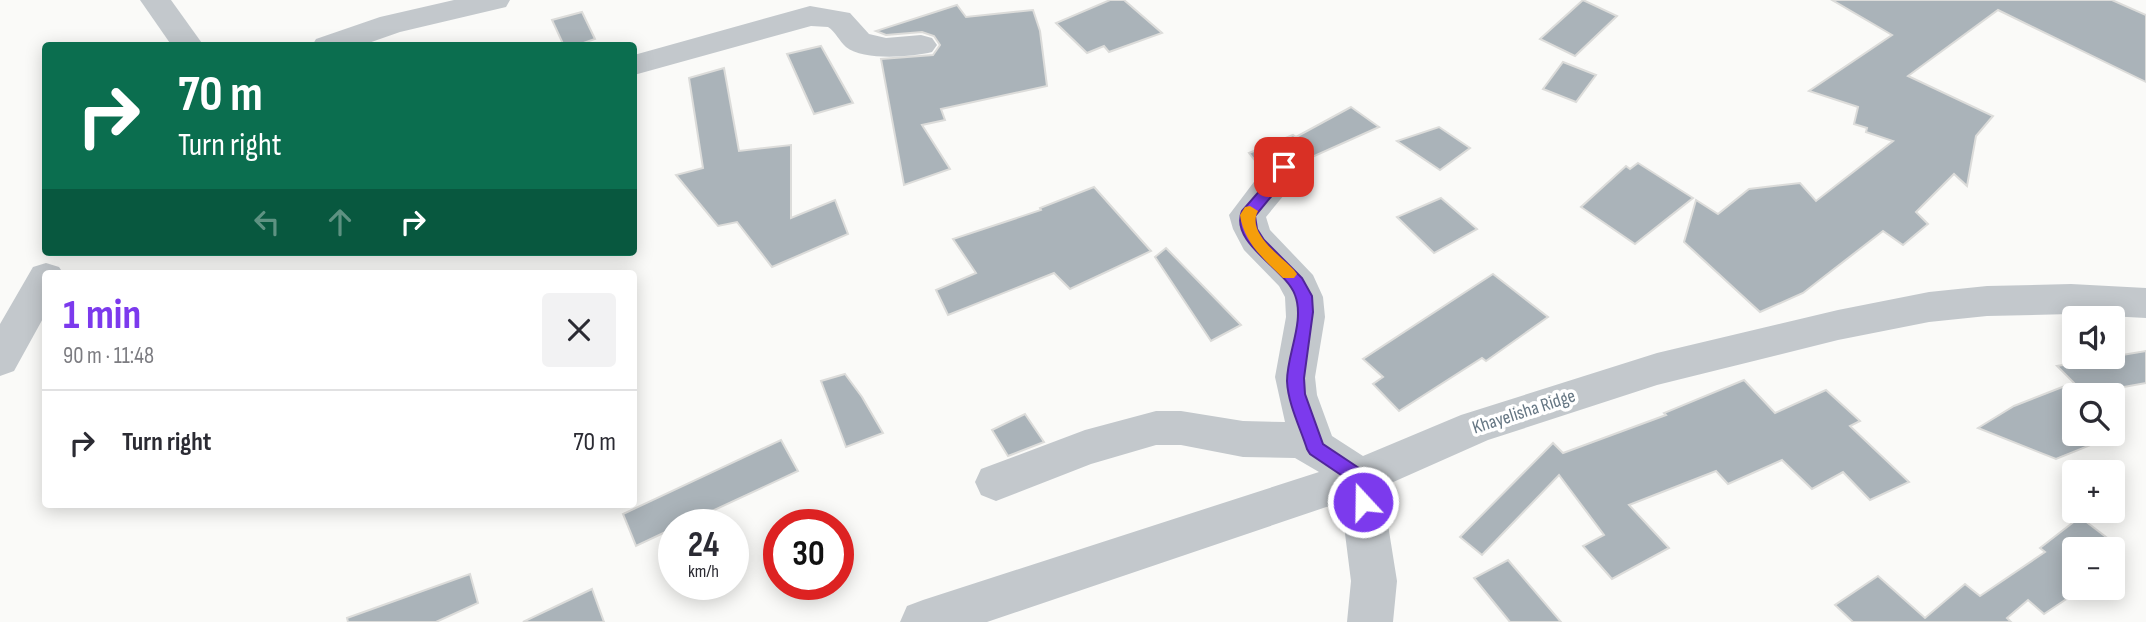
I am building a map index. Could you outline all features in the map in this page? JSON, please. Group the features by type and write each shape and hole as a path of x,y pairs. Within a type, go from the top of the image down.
{"street":[{"path":"155,0 186,42"},
{"path":"350,42 391,24 495,0"},
{"path":"637,64 810,16 831,17 843,21 851,28 858,41 876,47 921,45"},
{"path":"1284,167 1281,175 1247,215 1250,230 1259,244 1297,282 1304,296 1305,312 1295,378 1297,394 1316,449"},
{"path":"0,360 42,284"},
{"name":"Khayelisha Ridge","path":"923,622 1359,477 1476,427 1644,373 1838,325 1929,307 1987,301 2071,299 2146,303"},
{"path":"996,482 1085,448 1156,428 1181,428 1243,439 1299,440 1359,477 1374,571 1370,622"}],"building":[{"path":"1110,0 1124,0 1162,33 1109,52 1104,46 1087,53 1056,23"},
{"path":"1583,0 1617,16 1575,56 1540,39"},
{"path":"1832,0 2112,0 2146,15 2146,82 1998,10 1908,76 1993,116 1976,136 1967,186 1954,174 1916,212 1928,224 1903,245 1883,231 1803,293 1760,312 1684,242 1696,200 1718,214 1749,189 1800,183 1816,201 1893,141 1866,132 1867,128 1854,124 1858,107 1809,91 1892,35"},
{"path":"957,5 966,17 1033,10 1040,31 1047,86 941,109 945,120 922,125 950,169 904,185 881,59 933,55 940,45 934,36 922,32 886,35 876,31"},
{"path":"582,12 595,39 586,42 562,42 552,20"},
{"path":"821,46 853,103 814,114 787,54"},
{"path":"1563,62 1596,75 1576,102 1543,89"},
{"path":"724,68 739,151 791,145 791,218 835,200 848,234 772,267 737,222 718,226 676,175 703,168 689,78"},
{"path":"1351,107 1379,127 1301,162 1297,155 1283,152 1270,156 1261,168 1249,153 1293,135 1296,137"},
{"path":"1439,127 1470,148 1440,170 1397,141"},
{"path":"1638,163 1693,198 1635,244 1581,207 1626,166 1630,169"},
{"path":"1094,187 1151,251 1070,289 1054,273 948,315 936,290 976,273 953,239 1041,210 1040,208"},
{"path":"1441,198 1477,229 1434,253 1397,217"},
{"path":"1166,248 1241,325 1211,341 1155,257"},
{"path":"1493,274 1548,317 1486,361 1482,358 1399,411 1373,384 1383,377 1363,359"},
{"path":"2146,351 2146,383 2125,387 2125,383 2074,383 2057,366 2062,365 2062,369 2125,369 2125,355"},
{"path":"845,374 883,433 846,447 821,381"},
{"path":"1744,380 1775,413 1826,390 1860,421 1850,426 1909,482 1870,500 1843,472 1812,489 1782,460 1728,484 1716,471 1629,505 1669,548 1612,579 1583,546 1604,535 1559,475 1482,555 1460,537 1553,443 1563,453 1666,415 1664,413"},
{"path":"2062,387 2062,446 2088,446 2056,459 1978,428 2014,406"},
{"path":"1025,414 1044,442 1008,456 992,430"},
{"path":"781,440 798,471 716,509 658,509 658,536 636,546 623,514"},
{"path":"2072,523 2088,523 2106,537 2062,537 2062,600 2065,600 2044,614 2028,600 2007,618 2011,622 1853,622 1835,605 1878,576 1925,618 1965,584 1980,596 2045,552 2040,548"},
{"path":"1508,560 1561,622 1510,622 1474,578"},
{"path":"470,574 478,603 436,622 348,622 347,618"},
{"path":"592,589 604,622 523,622"}],"slow traffic":[{"path":"1250,211 1247,215 1250,230 1259,244 1289,274"}],"route":[{"path":"1284,167 1281,175 1247,215 1250,230 1259,244 1297,282 1304,296 1305,312 1295,378 1297,394 1316,449 1326,453 1359,477 1363,502"}]}
